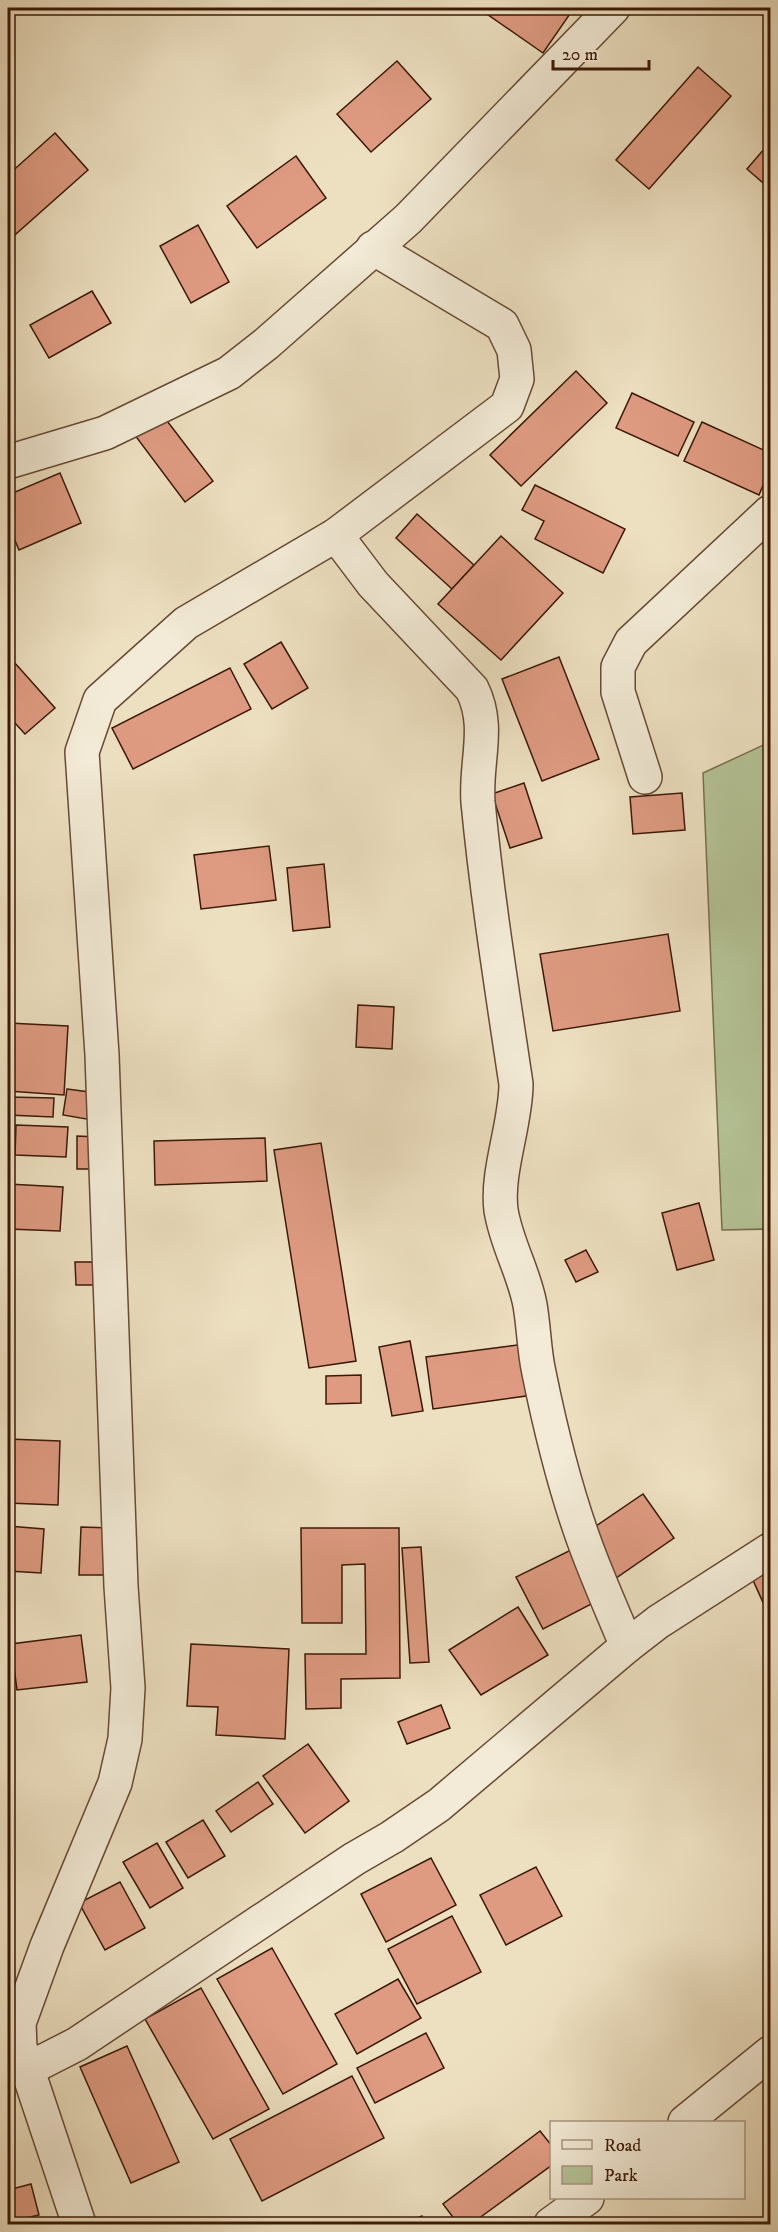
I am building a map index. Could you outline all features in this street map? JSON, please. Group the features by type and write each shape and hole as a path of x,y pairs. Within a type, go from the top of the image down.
{"street":[{"path":"8,462 105,433 229,373 266,344 408,219 612,8"},
{"path":"79,2224 18,2066 19,2023 47,1946 115,1783 125,1739 128,1688 121,1586 102,1055 82,752 100,700 186,623 336,535 507,406 517,379 514,350 502,325 374,248"},
{"path":"645,777 618,692 618,667 631,642 771,512"},
{"path":"336,535 373,584 472,689 483,718 477,782 479,810 486,882 516,1084 516,1104 505,1164 501,1208 530,1305 538,1372 569,1494 586,1548 627,1646"},
{"path":"18,2066 77,2044 439,1805 658,1622 771,1550"},
{"path":"686,2121 771,2053"},
{"path":"551,2224 586,2199"}],"green space":[{"path":"770,742 770,1229 722,1230 703,773"}],"building":[{"path":"487,8 574,8 543,53 484,12"},
{"path":"397,61 431,99 371,152 337,114"},
{"path":"698,67 731,96 649,189 616,160"},
{"path":"55,133 88,170 8,241 8,175"},
{"path":"770,142 770,189 747,169"},
{"path":"296,156 326,198 257,248 227,206"},
{"path":"198,225 229,282 191,303 160,246"},
{"path":"92,291 111,323 49,358 30,325"},
{"path":"576,371 607,403 521,486 490,455"},
{"path":"632,393 694,422 678,456 616,428"},
{"path":"161,413 213,481 185,502 134,434"},
{"path":"702,422 770,453 770,469 759,495 684,461"},
{"path":"60,473 81,523 19,550 8,524 8,495"},
{"path":"535,485 625,529 603,573 535,539 544,521 522,510"},
{"path":"417,514 474,565 452,589 396,538"},
{"path":"501,536 563,593 501,660 438,604"},
{"path":"281,642 308,688 272,709 244,664"},
{"path":"559,657 599,759 542,781 502,679"},
{"path":"14,662 55,708 25,734 14,722 8,727 8,668"},
{"path":"230,668 251,709 133,769 112,728"},
{"path":"524,783 542,838 510,848 492,794"},
{"path":"682,793 685,830 633,834 630,797"},
{"path":"269,846 276,900 201,909 194,855"},
{"path":"324,864 330,927 293,931 287,868"},
{"path":"668,934 680,1011 553,1031 540,954"},
{"path":"358,1005 394,1007 392,1049 356,1047"},
{"path":"8,1023 68,1026 64,1095 8,1091"},
{"path":"67,1089 97,1093 92,1120 63,1115"},
{"path":"8,1097 54,1098 53,1117 8,1115"},
{"path":"16,1125 68,1127 66,1157 15,1155"},
{"path":"77,1136 97,1137 96,1169 77,1169"},
{"path":"265,1138 267,1181 155,1185 154,1141"},
{"path":"321,1143 356,1361 309,1368 274,1150"},
{"path":"8,1184 63,1187 60,1231 8,1229"},
{"path":"699,1203 714,1260 677,1270 662,1213"},
{"path":"586,1250 598,1272 576,1282 565,1260"},
{"path":"75,1262 97,1262 98,1285 76,1285"},
{"path":"410,1341 423,1411 392,1416 379,1347"},
{"path":"525,1344 533,1395 433,1409 426,1357"},
{"path":"361,1375 361,1403 326,1404 326,1376"},
{"path":"8,1439 60,1441 58,1505 8,1503"},
{"path":"643,1494 674,1538 616,1578 596,1526"},
{"path":"8,1526 44,1529 41,1573 8,1571"},
{"path":"81,1527 112,1528 111,1575 79,1575"},
{"path":"301,1528 399,1528 400,1678 341,1679 341,1708 306,1709 305,1654 366,1654 365,1564 342,1565 342,1623 302,1623"},
{"path":"421,1547 429,1662 410,1663 402,1548"},
{"path":"575,1548 601,1599 543,1629 516,1577"},
{"path":"770,1569 770,1618 752,1578"},
{"path":"518,1607 548,1655 481,1695 449,1650"},
{"path":"81,1635 87,1682 17,1690 11,1644"},
{"path":"191,1644 289,1649 285,1739 216,1735 218,1707 187,1706"},
{"path":"441,1705 450,1728 407,1744 398,1722"},
{"path":"308,1744 349,1801 305,1833 263,1776"},
{"path":"258,1782 273,1804 231,1832 216,1811"},
{"path":"203,1820 225,1856 188,1878 166,1842"},
{"path":"157,1843 183,1888 150,1908 123,1862"},
{"path":"431,1858 456,1905 386,1942 361,1894"},
{"path":"536,1867 562,1916 506,1945 480,1895"},
{"path":"120,1882 145,1928 105,1950 79,1903"},
{"path":"452,1916 481,1972 417,2004 388,1949"},
{"path":"272,1948 337,2064 283,2094 217,1979"},
{"path":"398,1979 421,2018 357,2054 335,2014"},
{"path":"201,1988 269,2109 213,2139 145,2019"},
{"path":"426,2033 444,2068 375,2103 357,2068"},
{"path":"127,2046 179,2162 131,2183 80,2067"},
{"path":"352,2076 384,2138 262,2201 230,2139"},
{"path":"540,2131 550,2144 550,2166 471,2224 458,2224 443,2204"},
{"path":"31,2184 39,2215 8,2222 8,2190"},
{"path":"422,2216 426,2224 403,2224"},
{"path":"60,2217 63,2224 36,2224"}]}
